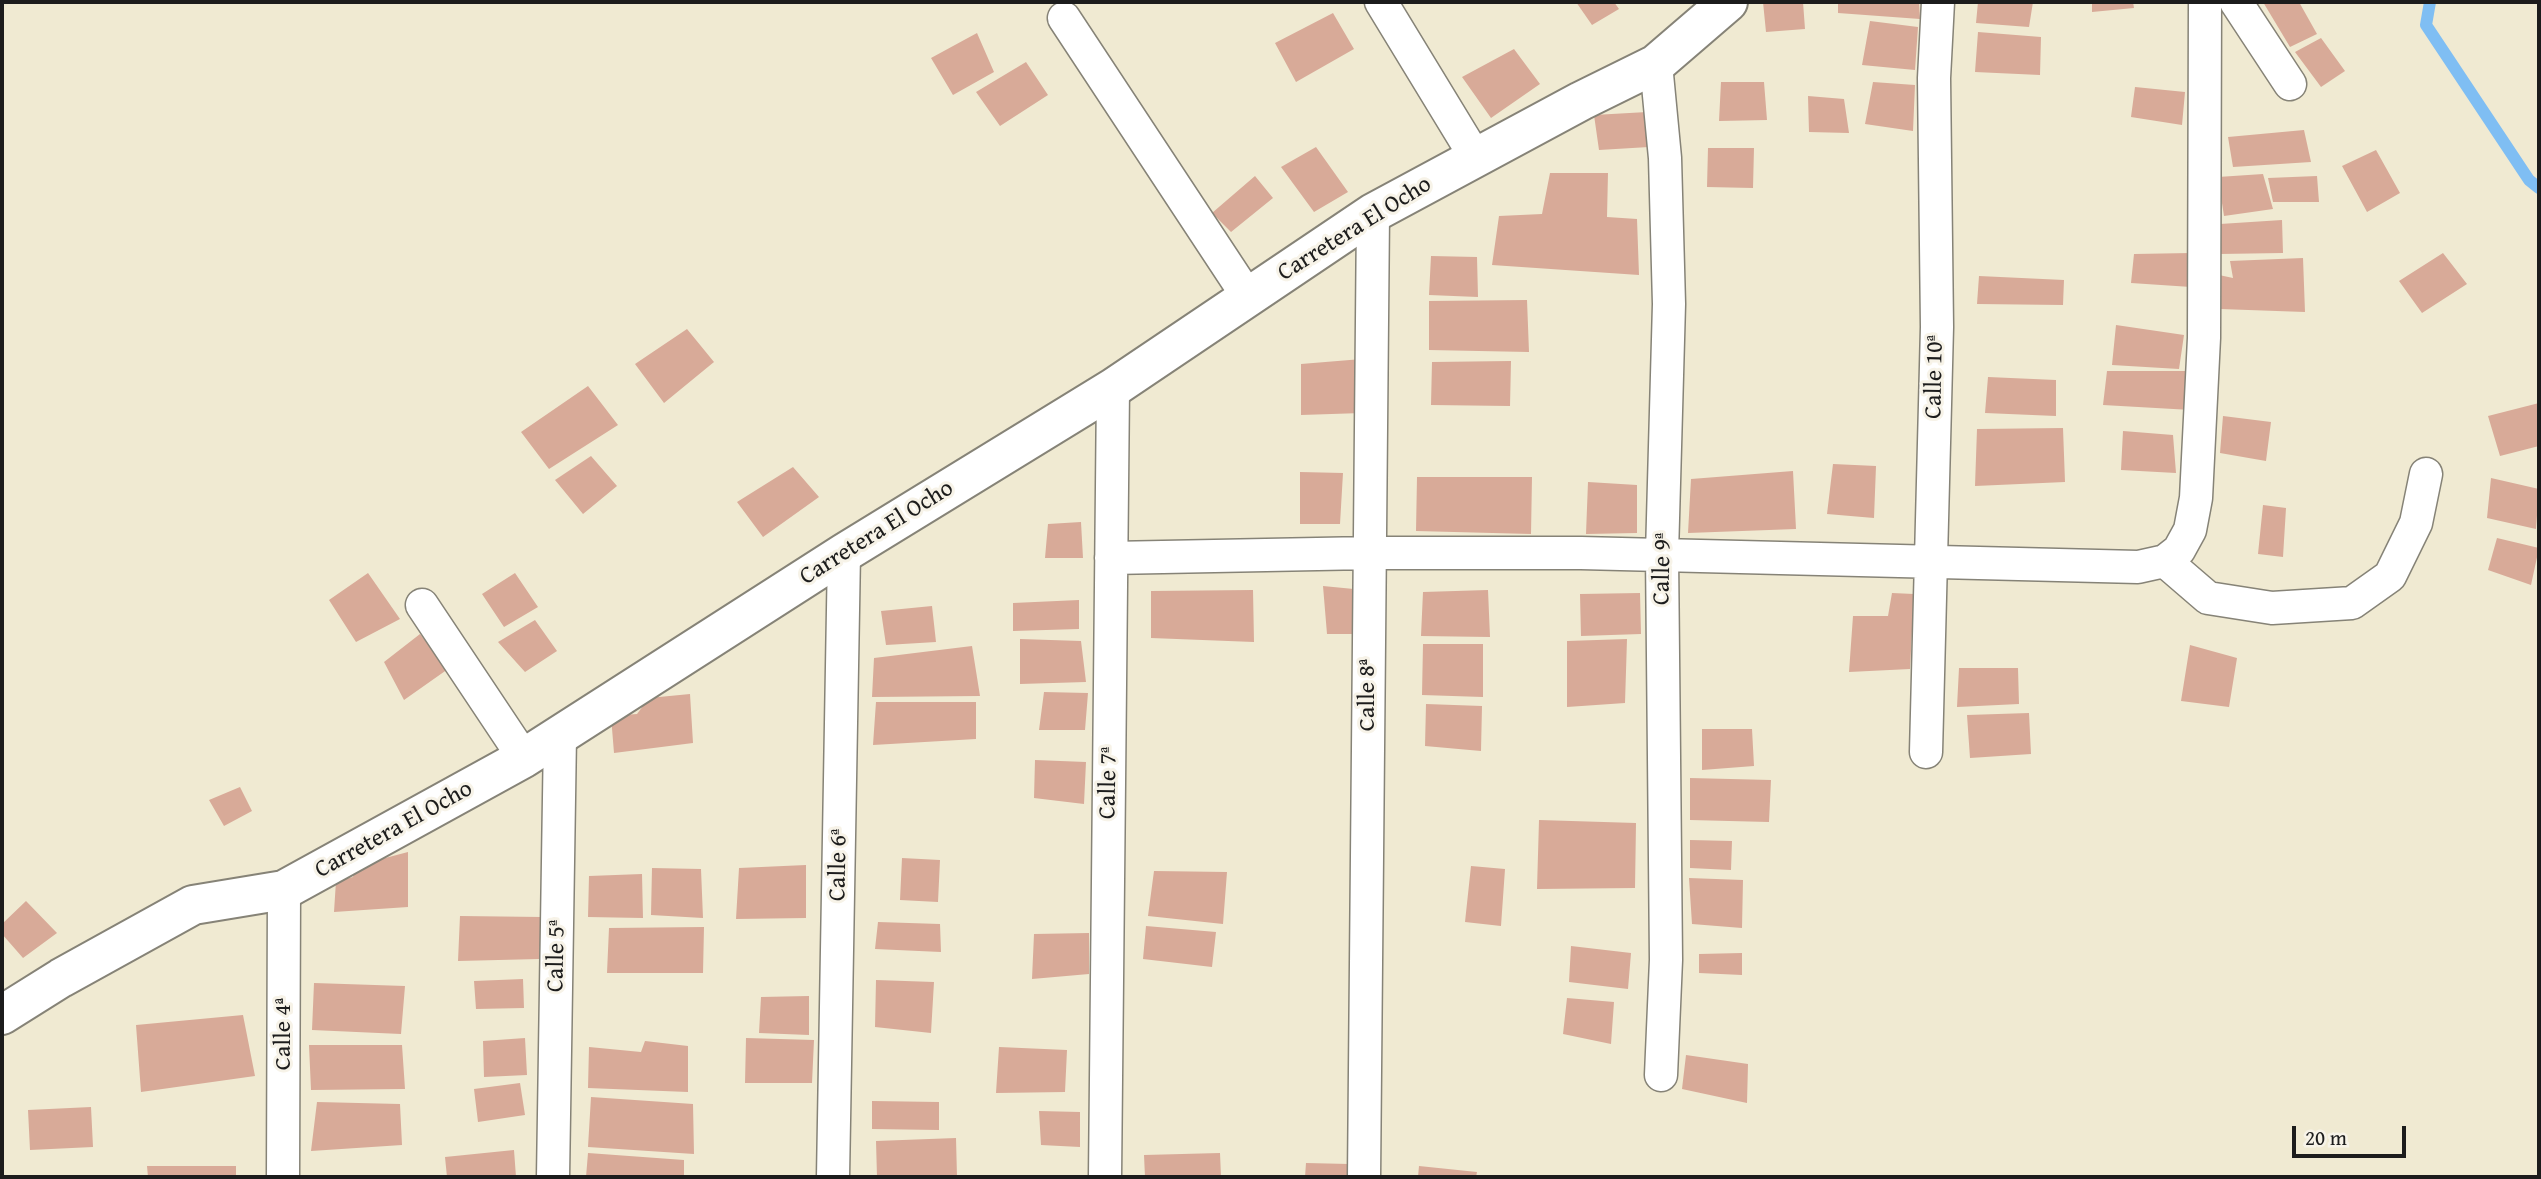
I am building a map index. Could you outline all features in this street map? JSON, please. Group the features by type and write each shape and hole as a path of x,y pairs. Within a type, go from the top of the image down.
{"street":[{"path":"1381,2 1476,158"},
{"name":"Calle 10ª","path":"1926,752 1937,327 1934,78 1938,2"},
{"path":"1111,558 1370,553 1662,554 2138,567 2165,561 2179,550 2190,530 2196,498 2204,338 2205,2"},
{"path":"2236,2 2290,84"},
{"name":"Carretera El Ocho","path":"2,1015 61,978 193,905 284,890 524,758 844,552 1113,388 1373,213 1656,64 1715,6"},
{"path":"1064,18 1248,297"},
{"name":"Calle 9ª","path":"1656,64 1665,158 1669,304 1662,554 1666,960 1661,1075"},
{"name":"Calle 8ª","path":"1364,1177 1373,213"},
{"name":"Calle 7ª","path":"1105,1177 1113,388"},
{"path":"2165,561 2208,598 2272,608 2352,603 2390,576 2416,523 2426,474"},
{"name":"Calle 6ª","path":"833,1177 844,552"},
{"path":"422,605 524,758"},
{"name":"Calle 5ª","path":"553,1177 560,735"},
{"name":"Calle 4ª","path":"284,890 284,1177"}],"building":[{"path":"1576,2 1614,2 1619,9 1592,25"},
{"path":"1763,2 1803,2 1805,29 1766,32"},
{"path":"1838,2 1919,2 1920,19 1838,13"},
{"path":"1978,2 2033,2 2029,27 1976,23"},
{"path":"2092,2 2133,2 2134,8 2092,12"},
{"path":"2263,2 2299,2 2317,34 2290,47"},
{"path":"1333,13 1354,49 1296,82 1275,43"},
{"path":"1870,21 1918,27 1915,70 1862,65"},
{"path":"1978,32 2041,37 2040,75 1975,72"},
{"path":"977,33 994,72 953,95 931,58"},
{"path":"2321,38 2345,71 2321,87 2295,52"},
{"path":"1514,49 1540,84 1491,118 1462,77"},
{"path":"1026,62 1048,95 1000,126 976,92"},
{"path":"1721,82 1764,82 1767,120 1719,121"},
{"path":"1873,82 1915,85 1913,131 1865,124"},
{"path":"2135,87 2185,92 2182,125 2131,117"},
{"path":"1808,96 1844,99 1849,133 1809,132"},
{"path":"1647,112 1649,147 1599,150 1594,115"},
{"path":"2304,130 2311,162 2233,167 2228,137"},
{"path":"1316,147 1348,192 1314,212 1281,167"},
{"path":"1708,148 1754,148 1753,188 1707,187"},
{"path":"2376,150 2400,193 2367,212 2342,166"},
{"path":"1550,173 1608,173 1607,217 1637,219 1639,275 1492,265 1499,216 1542,214"},
{"path":"2263,174 2273,209 2224,216 2218,177"},
{"path":"1255,176 1273,198 1231,232 1212,213"},
{"path":"2317,176 2319,202 2273,202 2268,178"},
{"path":"2282,220 2283,253 2219,254 2220,224"},
{"path":"2191,253 2191,287 2131,283 2134,254"},
{"path":"2443,253 2467,284 2422,313 2399,281"},
{"path":"1431,256 1477,257 1478,297 1429,295"},
{"path":"2303,258 2305,312 2220,309 2219,275 2233,278 2230,261"},
{"path":"1979,276 2064,280 2063,305 1977,304"},
{"path":"1527,300 1529,352 1429,350 1429,301"},
{"path":"2116,325 2184,335 2179,369 2112,365"},
{"path":"687,329 714,362 664,403 635,364"},
{"path":"1362,359 1362,413 1301,415 1301,364"},
{"path":"1511,361 1510,406 1431,405 1432,362"},
{"path":"2107,371 2192,371 2191,410 2103,405"},
{"path":"1988,377 2056,380 2056,416 1985,413"},
{"path":"588,386 618,425 549,469 521,432"},
{"path":"2539,403 2539,446 2500,456 2488,416"},
{"path":"2223,416 2271,422 2266,461 2220,453"},
{"path":"2063,428 2065,482 1975,486 1977,429"},
{"path":"2123,431 2173,435 2176,473 2121,470"},
{"path":"591,456 617,486 583,514 555,480"},
{"path":"1833,464 1876,466 1874,518 1827,514"},
{"path":"793,467 819,497 763,537 737,502"},
{"path":"1793,471 1796,529 1688,533 1691,479"},
{"path":"1300,472 1343,473 1340,524 1300,524"},
{"path":"1417,477 1532,477 1531,534 1416,531"},
{"path":"2491,478 2539,489 2536,529 2487,518"},
{"path":"1588,482 1637,485 1637,533 1586,534"},
{"path":"2263,505 2286,508 2283,557 2258,554"},
{"path":"1081,522 1083,558 1045,558 1048,524"},
{"path":"2497,538 2539,548 2531,585 2488,570"},
{"path":"368,573 400,619 356,642 329,600"},
{"path":"515,573 538,607 504,627 482,594"},
{"path":"1323,586 1364,590 1361,634 1327,634"},
{"path":"1253,590 1254,642 1151,638 1151,591"},
{"path":"1488,590 1490,637 1421,636 1423,592"},
{"path":"1640,593 1641,634 1581,636 1580,594"},
{"path":"1892,593 1914,594 1910,669 1849,672 1853,616 1888,616"},
{"path":"1079,600 1079,629 1013,631 1013,603"},
{"path":"932,606 936,642 886,645 881,611"},
{"path":"535,620 557,651 525,672 498,642"},
{"path":"420,634 448,669 404,700 384,662"},
{"path":"1020,639 1081,641 1086,682 1020,684"},
{"path":"1627,639 1625,703 1567,707 1567,641"},
{"path":"1423,644 1483,644 1483,697 1422,695"},
{"path":"2190,645 2237,658 2229,707 2181,701"},
{"path":"972,646 980,696 872,697 874,658"},
{"path":"1959,668 2018,668 2019,704 1957,707"},
{"path":"1044,692 1088,693 1085,730 1039,730"},
{"path":"690,694 693,743 614,753 611,716 637,714 649,698"},
{"path":"876,702 976,702 976,739 873,745"},
{"path":"1426,704 1482,706 1481,751 1425,746"},
{"path":"2029,713 2031,754 1970,758 1967,715"},
{"path":"1702,729 1752,729 1754,766 1702,770"},
{"path":"1035,760 1086,762 1084,804 1034,798"},
{"path":"1690,778 1771,780 1769,822 1690,820"},
{"path":"240,787 252,811 224,826 209,800"},
{"path":"1539,820 1636,823 1635,888 1537,889"},
{"path":"1690,840 1732,841 1731,870 1690,868"},
{"path":"408,852 408,907 334,912 336,881 353,877 355,866"},
{"path":"902,858 940,860 938,902 900,900"},
{"path":"806,865 806,918 736,919 739,868"},
{"path":"1471,866 1505,869 1501,926 1465,922"},
{"path":"652,868 701,869 703,918 651,915"},
{"path":"1154,871 1227,872 1223,924 1148,916"},
{"path":"642,874 643,918 588,917 589,876"},
{"path":"1689,878 1743,880 1742,928 1692,924"},
{"path":"26,901 57,933 23,958 2,934 2,924"},
{"path":"460,916 542,917 539,959 458,961"},
{"path":"878,922 940,924 941,952 875,949"},
{"path":"1146,926 1216,932 1212,967 1143,959"},
{"path":"704,927 703,973 607,973 609,928"},
{"path":"1089,933 1089,974 1032,979 1034,934"},
{"path":"1571,946 1631,953 1628,989 1569,982"},
{"path":"1742,953 1742,975 1699,973 1699,954"},
{"path":"523,979 524,1008 476,1009 474,981"},
{"path":"876,980 934,982 931,1033 875,1027"},
{"path":"314,983 405,986 401,1034 312,1030"},
{"path":"809,996 809,1035 759,1033 761,997"},
{"path":"1567,998 1614,1002 1611,1044 1563,1034"},
{"path":"243,1015 255,1076 141,1092 136,1025"},
{"path":"525,1038 527,1075 484,1077 483,1041"},
{"path":"746,1038 814,1040 812,1083 745,1083"},
{"path":"645,1041 688,1046 688,1092 588,1088 589,1047 641,1052"},
{"path":"309,1045 402,1045 405,1089 311,1090"},
{"path":"999,1047 1067,1050 1065,1092 996,1093"},
{"path":"1686,1055 1748,1064 1747,1103 1682,1089"},
{"path":"520,1083 525,1115 478,1122 474,1089"},
{"path":"591,1097 693,1104 694,1154 588,1147"},
{"path":"872,1101 939,1102 939,1130 872,1129"},
{"path":"317,1102 400,1104 402,1145 311,1151"},
{"path":"91,1107 93,1147 30,1150 28,1110"},
{"path":"1039,1111 1080,1112 1080,1147 1041,1145"},
{"path":"956,1138 957,1177 877,1177 876,1141"},
{"path":"514,1150 516,1177 447,1177 445,1157"},
{"path":"588,1153 684,1160 684,1177 586,1177"},
{"path":"1220,1153 1221,1177 1145,1177 1144,1155"},
{"path":"1306,1163 1349,1164 1348,1177 1305,1177"},
{"path":"147,1166 236,1166 236,1177 148,1177"},
{"path":"1419,1166 1477,1172 1476,1177 1418,1177"}],"waterway":[{"path":"2430,2 2426,25 2529,180 2539,188"}]}
